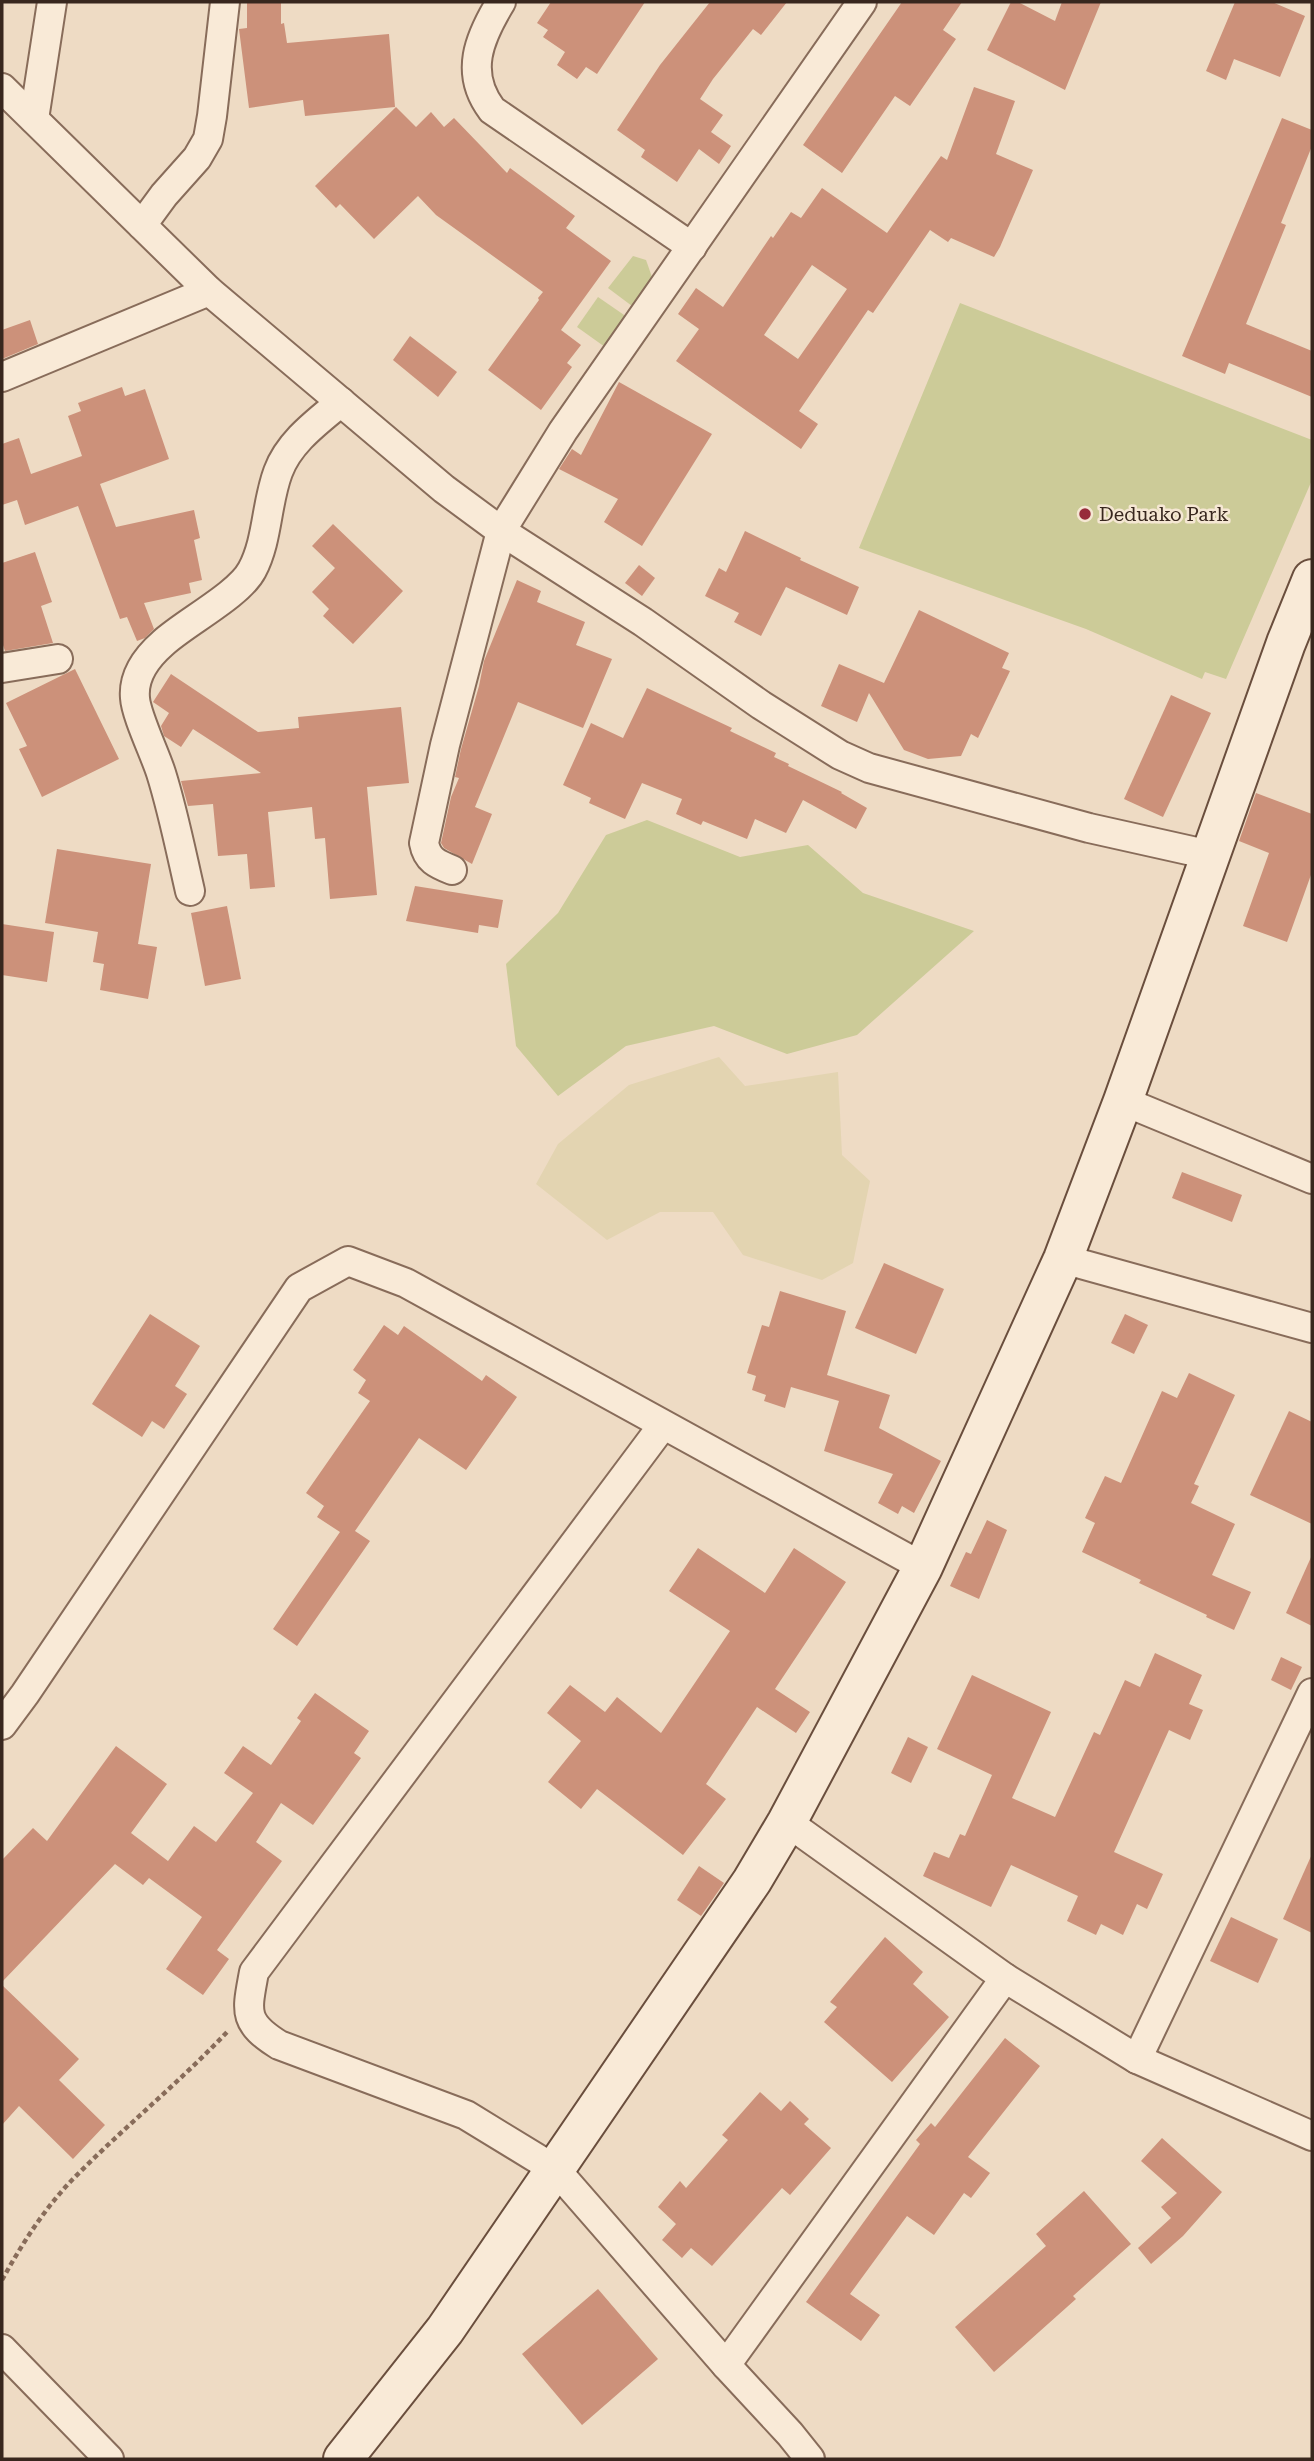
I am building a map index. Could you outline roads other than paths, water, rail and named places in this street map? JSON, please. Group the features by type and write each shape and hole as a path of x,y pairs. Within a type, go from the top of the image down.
{"street":[{"path":"34,119 52,2"},
{"path":"142,225 197,158 208,139 225,2"},
{"path":"501,2 477,53 476,79 480,95 492,110 692,247"},
{"path":"452,870 431,860 424,842 445,745 501,531 563,432 862,2"},
{"path":"2,88 209,291 444,489 501,531 643,622 761,705 840,755 869,768 1089,828 1210,855"},
{"path":"2,377 209,291"},
{"path":"190,891 162,775 135,700 135,685 141,668 162,644 232,591 250,573 258,558 277,473 293,445 341,402"},
{"path":"343,2459 445,2330 752,1881 787,1822 923,1567 1063,1259 1123,1101 1286,643 1312,579"},
{"path":"2,668 58,659"},
{"path":"1123,1101 1312,1179"},
{"path":"1063,1259 1312,1328"},
{"path":"2,1725 41,1672 299,1288 348,1261 406,1283 923,1567"},
{"path":"663,1425 254,1972 248,2010 259,2033 279,2045 466,2115 556,2170 810,2459"},
{"path":"1137,2059 1312,1693"},
{"path":"787,1822 1005,1978 1137,2059 1312,2136"},
{"path":"726,2365 1005,1978"},
{"path":"5,2358 109,2459"}],"place":[{"name":"Deduako Park","path":"1085,514"}]}
